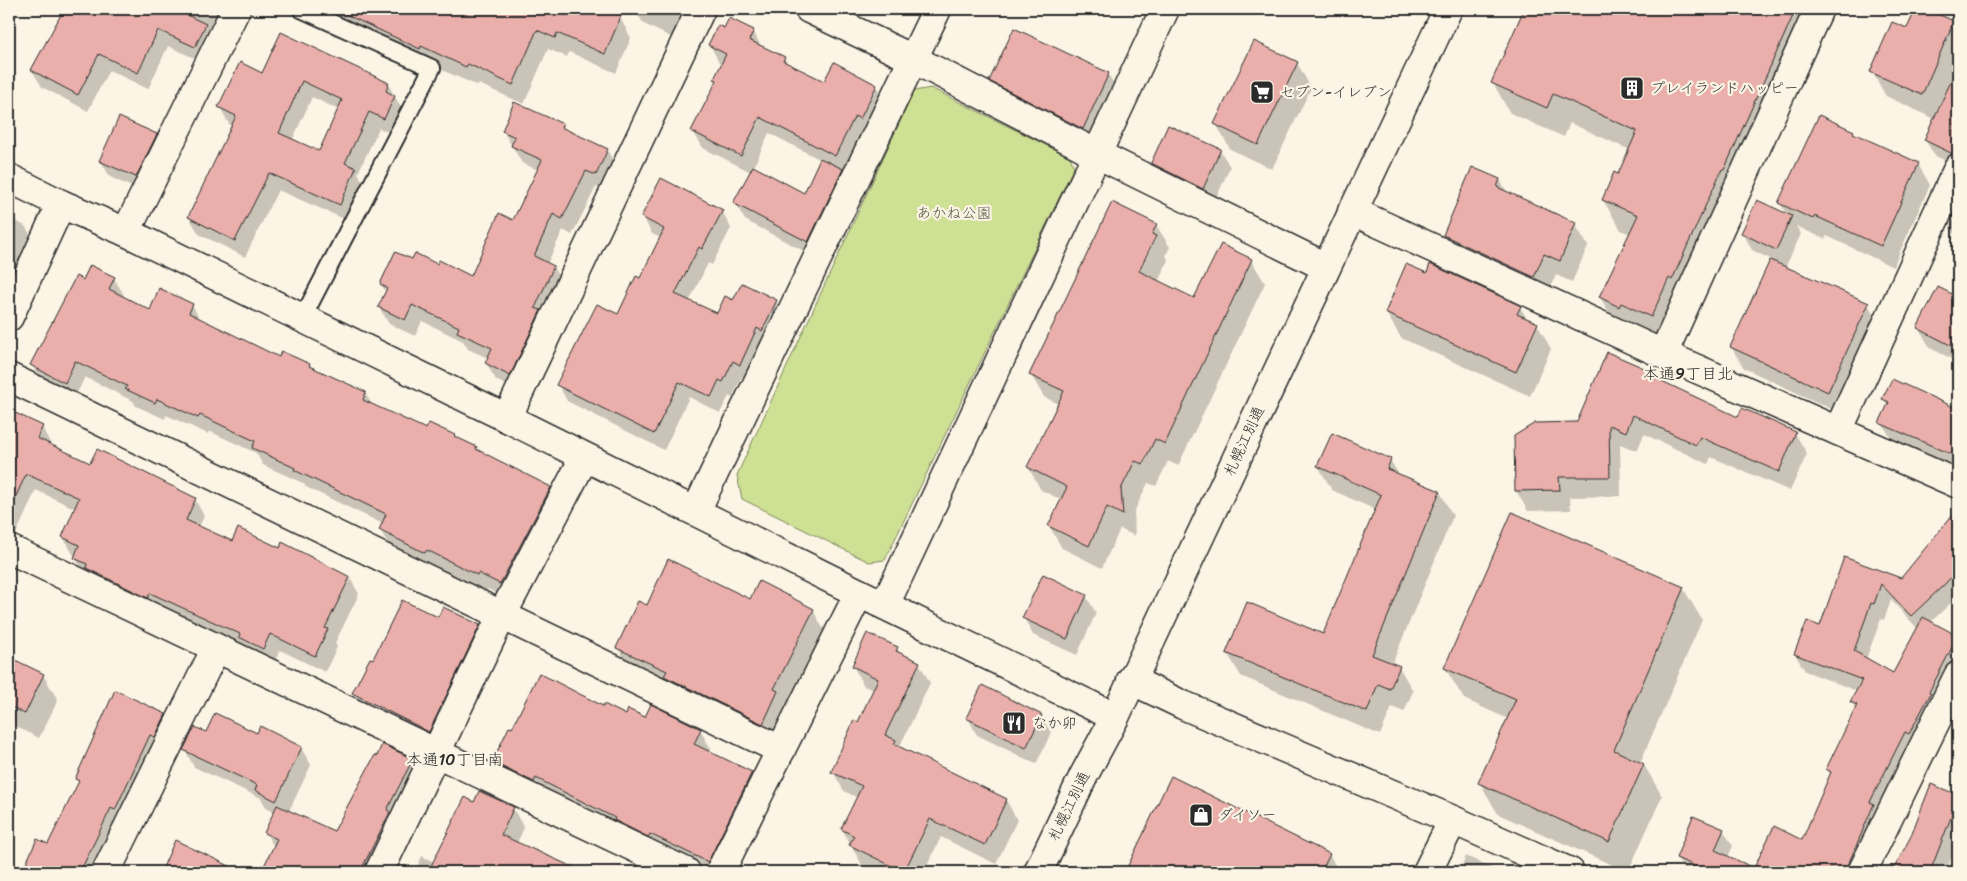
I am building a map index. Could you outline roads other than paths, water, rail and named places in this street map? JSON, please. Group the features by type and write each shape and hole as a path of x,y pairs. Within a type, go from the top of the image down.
{"main road":[{"path":"126,232 236,9"},
{"path":"507,418 700,9"},
{"path":"808,9 913,59 1097,154 1326,268"},
{"path":"696,512 937,9"},
{"path":"885,606 1165,9"},
{"name":"札幌江別通","path":"1038,872 1084,775 1115,717 1448,9"},
{"path":"1663,354 1819,9"},
{"path":"1838,431 1958,168"},
{"path":"9,178 61,204 126,232 507,418 584,458 885,606 1115,717"},
{"path":"9,317 61,204"},
{"path":"1352,211 1663,354 1958,484"},
{"path":"9,377 781,750"},
{"path":"379,872 502,615 584,458"},
{"path":"9,549 686,872"},
{"path":"720,872 859,593"},
{"path":"106,872 216,648"},
{"path":"1862,872 1958,676"},
{"path":"1131,680 1183,705 1570,872"},
{"path":"1427,872 1453,820"}],"lane":[{"path":"301,9 432,68 302,319"}],"place":[{"name":"プレイランドハッピー","path":"1632,88"},
{"name":"セブン-イレブン","path":"1262,92"},
{"name":"なか卯","path":"1014,723"},
{"name":"ダイソー","path":"1201,815"}],"district":[{"name":"本通9丁目北","path":"1688,373"},
{"name":"本通10丁目南","path":"455,759"}],"park label":[{"name":"あかね公園","path":"954,213"}]}
